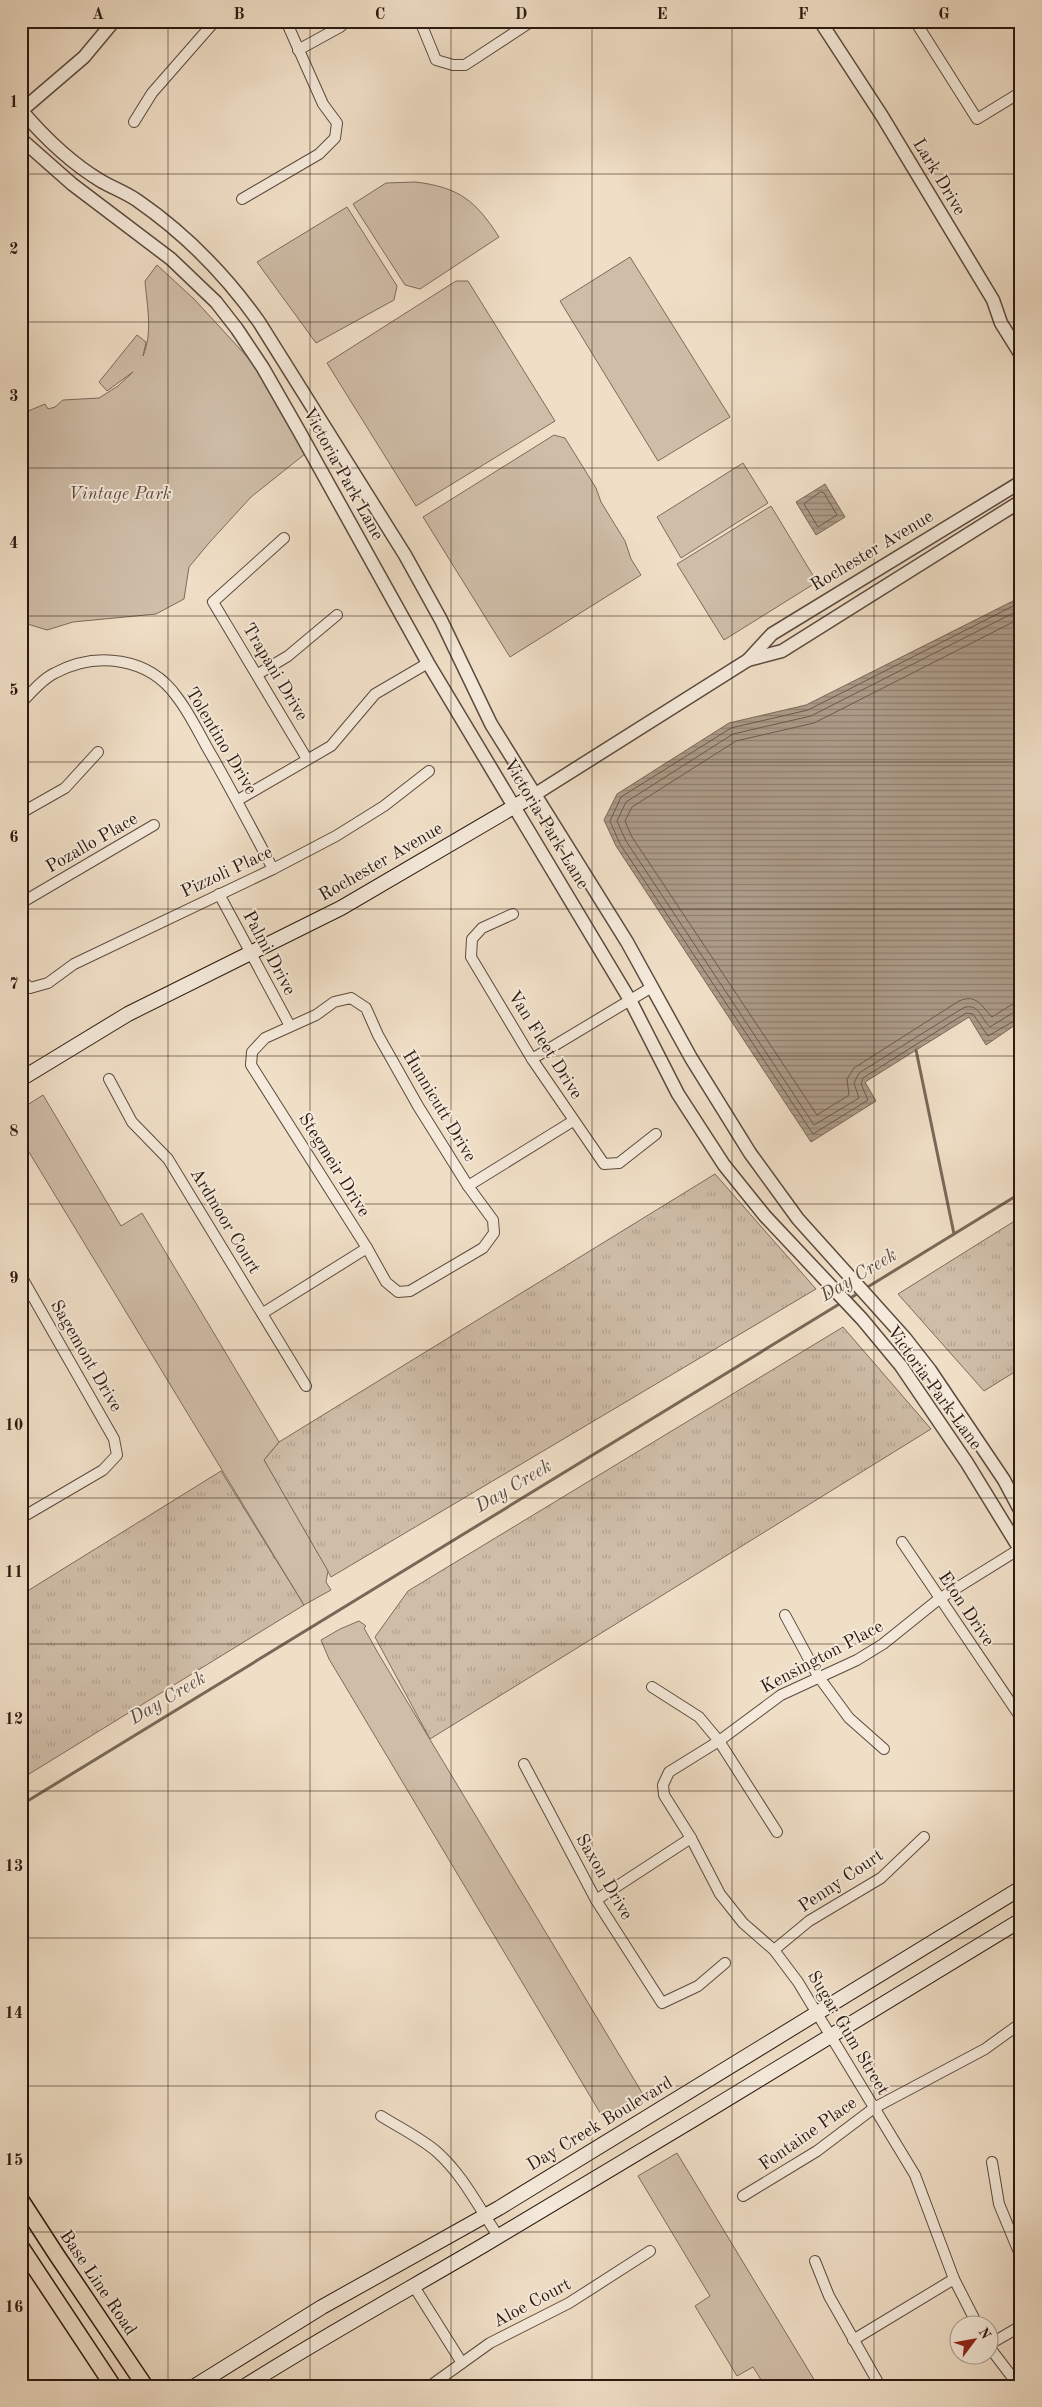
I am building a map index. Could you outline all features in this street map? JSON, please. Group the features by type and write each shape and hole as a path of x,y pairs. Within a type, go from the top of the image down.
{"main road":[{"name":"Rochester Avenue","path":"21,1079 128,1014 341,908 534,795"},
{"name":"Day Creek Boulevard","path":"195,2386 322,2307 485,2216 1021,1888"},
{"path":"244,2386 498,2236 1021,1920"},
{"name":"Base Line Road","path":"21,2200 146,2386"},
{"path":"21,2247 113,2386"}],"street":[{"path":"21,111 84,56 114,21"},
{"path":"134,122 152,93 216,21"},
{"path":"242,199 319,154 334,138 337,123 323,104 286,21"},
{"path":"298,50 340,27 347,21"},
{"path":"420,21 436,60 453,65 465,65 532,21"},
{"name":"Lark Drive","path":"820,21 882,116 990,295 1000,323 1021,355"},
{"path":"914,21 977,118 1021,92"},
{"name":"Victoria Park Lane","path":"21,111 68,157 100,180 136,200 184,236 208,259 239,294 259,322 405,556 440,620 491,724 614,922 696,1066 765,1176 804,1226 905,1338 930,1370 1004,1480 1021,1512"},
{"name":"Victoria Park Lane","path":"21,139 72,184 171,259 216,302 237,329 263,368 428,663 630,1000 678,1094 724,1165 765,1216 862,1319 901,1366 930,1407 1020,1549"},
{"name":"Rochester Avenue","path":"534,795 748,660 772,634 1021,482"},
{"name":"Rochester Avenue","path":"748,660 782,651 1021,501"},
{"name":"Trapani Drive","path":"284,538 213,602 258,674 307,760"},
{"path":"258,674 288,656 337,615"},
{"name":"Tolentino Drive","path":"23,698 53,674 83,662 103,659 122,661 142,668 160,680 177,696 238,800 273,869"},
{"path":"238,800 331,746 375,694 428,663"},
{"path":"21,813 65,788 98,752"},
{"name":"Pizzoli Place","path":"21,980 30,988 48,983 74,964 273,869 384,806 429,770"},
{"name":"Pozallo Place","path":"21,903 154,825"},
{"name":"Palmi Drive","path":"219,894 290,1026"},
{"name":"Van Fleet Drive","path":"513,914 482,928 472,939 472,957 532,1059 604,1164 619,1163 656,1134"},
{"path":"532,1059 652,987"},
{"name":"Hunnicutt Drive","path":"290,1026 316,1014 334,1002 351,998 366,1008 378,1035 409,1090 468,1186 493,1220 494,1233 483,1248 410,1291 398,1292"},
{"name":"Stegmeir Drive","path":"290,1026 265,1038 252,1052 251,1065 367,1248 386,1282 398,1292"},
{"name":"Ardmoor Court","path":"109,1079 132,1122 168,1159 306,1386"},
{"path":"468,1186 573,1121"},
{"path":"263,1313 367,1248"},
{"name":"Sagemont Drive","path":"21,1276 114,1439 117,1455 103,1470 21,1518"},
{"name":"Eton Drive","path":"902,1542 1021,1718"},
{"name":"Kensington Place","path":"665,1779 669,1772 719,1741 780,1695 818,1676 857,1660 883,1644 939,1599 1020,1549"},
{"path":"785,1615 818,1676 849,1718 884,1749"},
{"path":"652,1686 699,1717 719,1741 777,1832"},
{"name":"Saxon Drive","path":"524,1764 596,1900 662,2003 698,1986 725,1963"},
{"name":"Sugar Gum Street","path":"665,1779 663,1785 664,1795 691,1838 720,1894 743,1923 774,1950 798,1982 915,2175 954,2279 972,2314"},
{"name":"Penny Court","path":"774,1950 809,1920 881,1878 924,1837"},
{"path":"596,1900 691,1838"},
{"name":"Fontaine Place","path":"743,2196 817,2151 874,2108 985,2049 1021,2022"},
{"path":"382,2116 439,2154 456,2172 498,2236"},
{"path":"992,2162 999,2204 1021,2257"},
{"name":"Aloe Court","path":"430,2386 497,2340 588,2291 650,2251"},
{"path":"815,2261 829,2296 880,2386"},
{"path":"853,2340 954,2279"},
{"path":"413,2285 462,2363"},
{"path":"1000,2340 1021,2326"},
{"path":"1000,2360 1019,2386"}],"green space":[{"path":"415,182 443,188 465,198 482,214 499,237 420,289 405,285 353,204 386,183"},
{"path":"347,207 397,286 394,300 316,343 257,262"},
{"path":"630,257 730,417 658,461 560,301"},
{"name":"Vintage Park","path":"157,265 194,299 251,361 305,454 251,497 209,543 189,567 184,599 156,614 73,622 47,630 21,622 21,414 45,404 48,409 55,407 63,400 99,398 118,386 133,372 107,391 99,382 137,335 146,342 143,356 148,338 149,328 145,281"},
{"path":"456,281 468,281 555,421 416,506 327,363"},
{"path":"554,435 565,438 596,488 601,502 625,541 631,559 641,575 510,657 423,517"},
{"path":"743,463 768,503 681,558 657,517"},
{"path":"771,506 817,582 724,640 677,564"},
{"path":"43,1095 121,1226 142,1213 279,1442 264,1460 328,1571 326,1582 331,1590 304,1605 21,1139 21,1109"},
{"path":"715,1174 816,1289 331,1577 264,1460 279,1442"},
{"path":"1021,1217 1021,1368 984,1391 898,1294"},
{"path":"843,1327 931,1429 430,1739 375,1637 408,1591"},
{"path":"221,1471 304,1605 21,1779 21,1595"},
{"path":"359,1621 366,1626 364,1628 378,1653 644,2096 605,2121 329,1659 321,1640"},
{"path":"677,2153 818,2386 765,2386 753,2367 737,2376 695,2306 710,2296 638,2176"}],"water":[{"path":"825,484 845,517 816,535 796,502"},
{"path":"1021,597 1021,1021 986,1045 969,1017 865,1082 876,1101 811,1142 616,846 604,820 617,794 729,723 806,705"}],"waterway":[{"path":"916,1050 954,1234"},
{"name":"Day Creek","path":"866,1288 1021,1193"},
{"name":"Day Creek","path":"849,1299 860,1292"},
{"name":"Day Creek","path":"21,1805 841,1303"}]}
